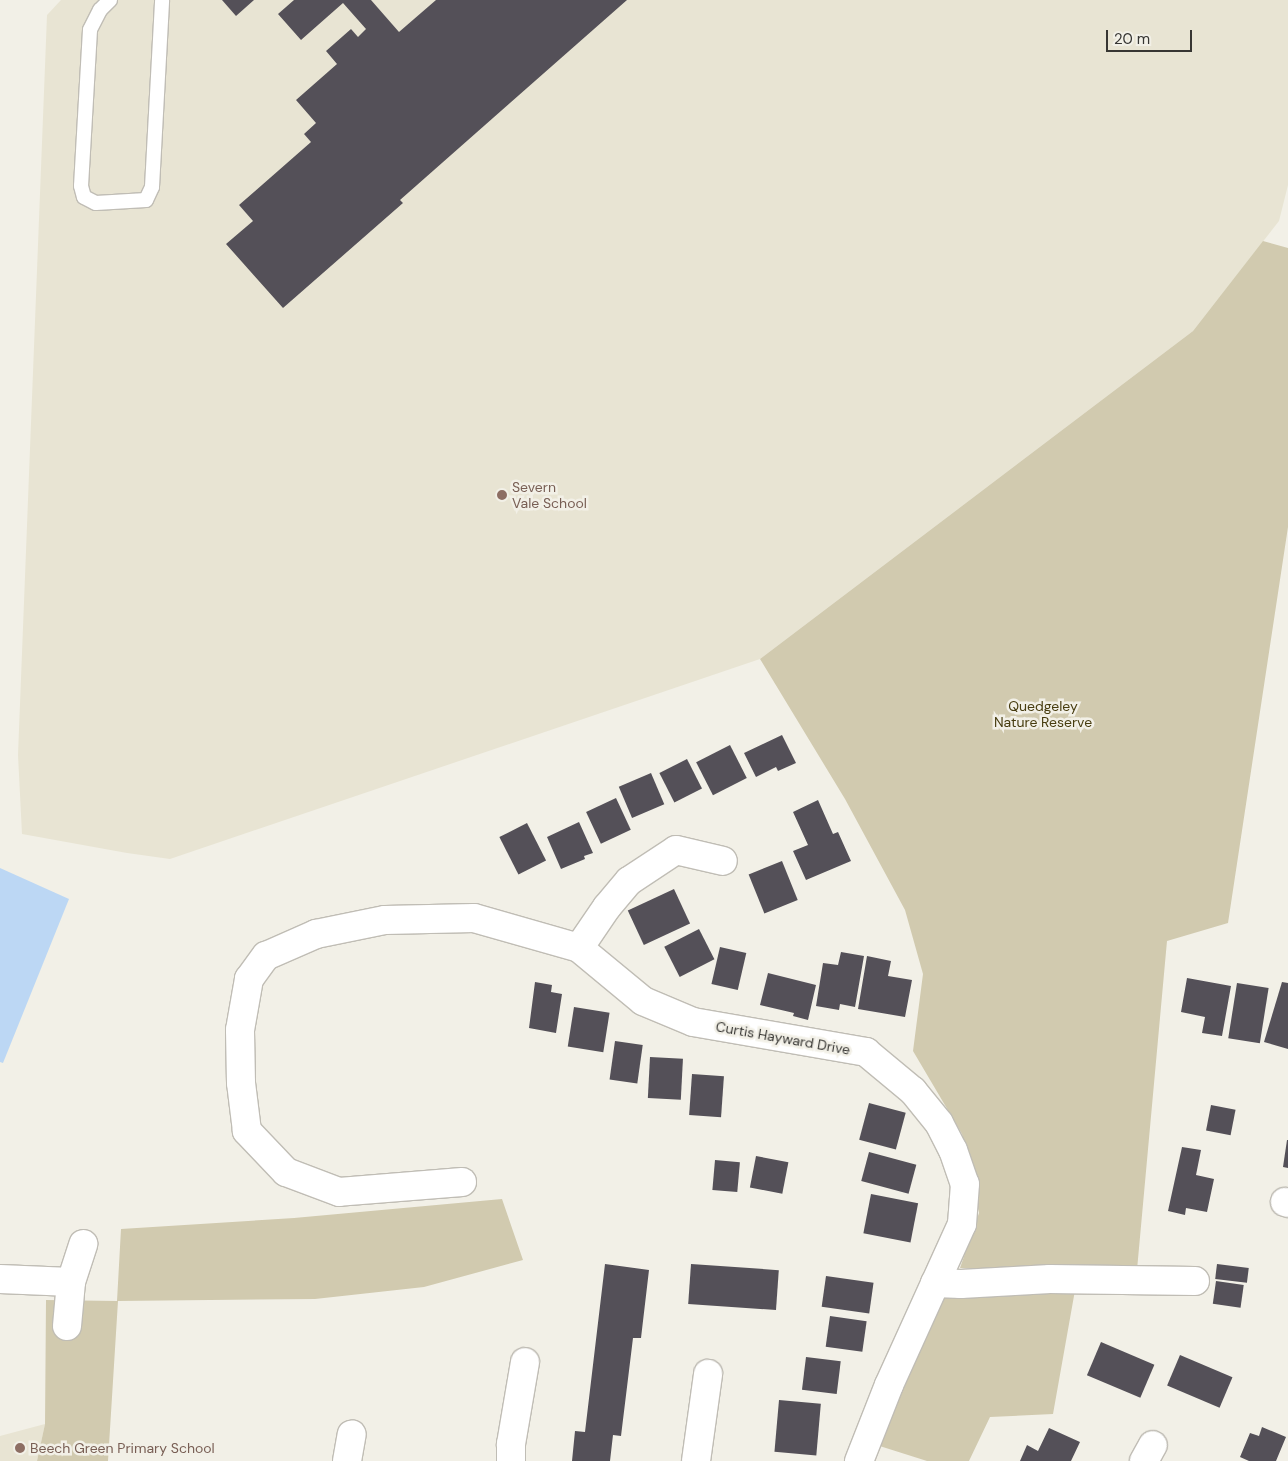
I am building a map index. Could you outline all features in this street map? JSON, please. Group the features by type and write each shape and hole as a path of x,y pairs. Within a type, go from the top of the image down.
{"street":[{"path":"579,948 607,907 629,881 676,850 723,861"},
{"name":"Curtis Hayward Drive","path":"462,1182 339,1192 286,1172 247,1130 241,1083 240,1030 249,979 266,956 316,934 385,920 474,918 579,948 643,1001 692,1022 866,1052 912,1091 939,1123 954,1150 965,1184 962,1224 889,1385 859,1461"},
{"path":"67,1326 71,1282 83,1244"},
{"path":"0,1279 71,1282"},
{"path":"935,1283 961,1284 1050,1279 1195,1281"},
{"path":"510,1461 511,1444 525,1362"},
{"path":"696,1461 708,1374"},
{"path":"347,1461 352,1434"}],"lane":[{"path":"110,0 100,10 90,30 81,186 84,197 96,203 146,200 152,187 162,0"}],"shaded area":[{"name":"Severn Vale School","path":"61,0 1288,0 1288,185 1279,221 1193,331 760,659 170,859 127,853 22,834 18,755 47,15"},
{"name":"Beech Green Primary School","path":"45,1424 37,1461 0,1461 0,1436"}],"green space":[{"name":"Quedgeley Nature Reserve","path":"1263,241 1288,248 1288,527 1228,923 1167,941 1137,1270 960,1268 979,1213 962,1134 913,1051 923,974 905,910 845,799 760,659 1193,331"},
{"path":"502,1199 523,1260 424,1287 315,1299 118,1301 108,1461 37,1461 45,1424 46,1300 117,1301 121,1229 294,1218"},
{"path":"1077,1279 1053,1414 990,1417 969,1461 927,1461 867,1442 935,1283"}],"water":[{"path":"0,868 69,899 3,1063 0,1062"}],"building":[{"path":"222,0 254,0 236,16"},
{"path":"294,0 371,0 399,32 436,0 627,0 400,200 403,203 283,308 226,244 253,221 239,205 311,142 304,134 316,123 296,100 337,64 326,51 351,29 358,37 366,29 343,3 301,40 278,14"},
{"path":"782,735 796,763 778,771 776,767 756,777 744,753"},
{"path":"730,745 747,778 713,795 696,762"},
{"path":"687,759 702,788 674,802 659,773"},
{"path":"651,773 664,804 632,818 619,787"},
{"path":"616,798 631,830 601,844 586,812"},
{"path":"818,800 833,834 838,832 851,861 806,880 793,851 808,845 793,812"},
{"path":"579,822 593,853 584,856 585,859 561,869 547,837"},
{"path":"527,823 546,860 518,874 499,837"},
{"path":"782,861 798,900 764,913 749,874"},
{"path":"674,889 690,923 644,945 628,911"},
{"path":"699,929 714,959 680,977 664,947"},
{"path":"720,947 746,953 738,990 711,984"},
{"path":"841,952 864,956 855,1007 840,1004 839,1010 816,1006 823,963 838,965"},
{"path":"867,956 891,961 888,976 912,980 905,1017 858,1009"},
{"path":"768,973 816,985 808,1020 793,1016 794,1013 760,1005"},
{"path":"1187,978 1231,986 1222,1036 1202,1033 1205,1017 1181,1012"},
{"path":"535,982 552,985 551,992 562,994 556,1033 529,1028"},
{"path":"1282,982 1288,983 1288,1049 1264,1042"},
{"path":"1237,983 1269,988 1260,1043 1228,1038"},
{"path":"574,1007 610,1013 603,1052 568,1047"},
{"path":"615,1041 643,1045 637,1084 610,1080"},
{"path":"650,1057 683,1059 681,1100 648,1098"},
{"path":"692,1074 724,1076 721,1117 689,1115"},
{"path":"869,1103 906,1113 896,1150 859,1140"},
{"path":"1211,1105 1236,1110 1231,1135 1206,1131"},
{"path":"1288,1140 1288,1168 1283,1167"},
{"path":"1182,1147 1201,1150 1196,1175 1214,1179 1207,1212 1186,1208 1185,1215 1168,1211"},
{"path":"869,1152 916,1165 909,1194 861,1181"},
{"path":"756,1156 788,1162 782,1194 750,1187"},
{"path":"715,1160 740,1162 737,1192 712,1190"},
{"path":"871,1194 918,1203 910,1242 863,1233"},
{"path":"605,1264 649,1270 641,1338 633,1338 621,1436 613,1435 610,1461 572,1461 575,1431 585,1432"},
{"path":"691,1264 779,1270 776,1310 688,1304"},
{"path":"1217,1264 1249,1268 1247,1283 1215,1279"},
{"path":"826,1276 874,1283 869,1313 822,1307"},
{"path":"1216,1281 1244,1285 1241,1308 1213,1304"},
{"path":"830,1316 867,1321 862,1352 826,1347"},
{"path":"1101,1342 1154,1365 1140,1398 1087,1375"},
{"path":"1180,1355 1232,1377 1220,1408 1167,1385"},
{"path":"806,1357 841,1361 837,1394 802,1390"},
{"path":"779,1400 821,1404 816,1455 774,1452"},
{"path":"1262,1427 1286,1437 1276,1461 1249,1461 1240,1457 1250,1433 1259,1436"},
{"path":"1049,1428 1080,1442 1071,1461 1020,1461 1027,1445 1038,1451"}],"place":[{"name":"Severn Vale School","path":"502,495"},
{"name":"Beech Green Primary School","path":"20,1448"}]}
